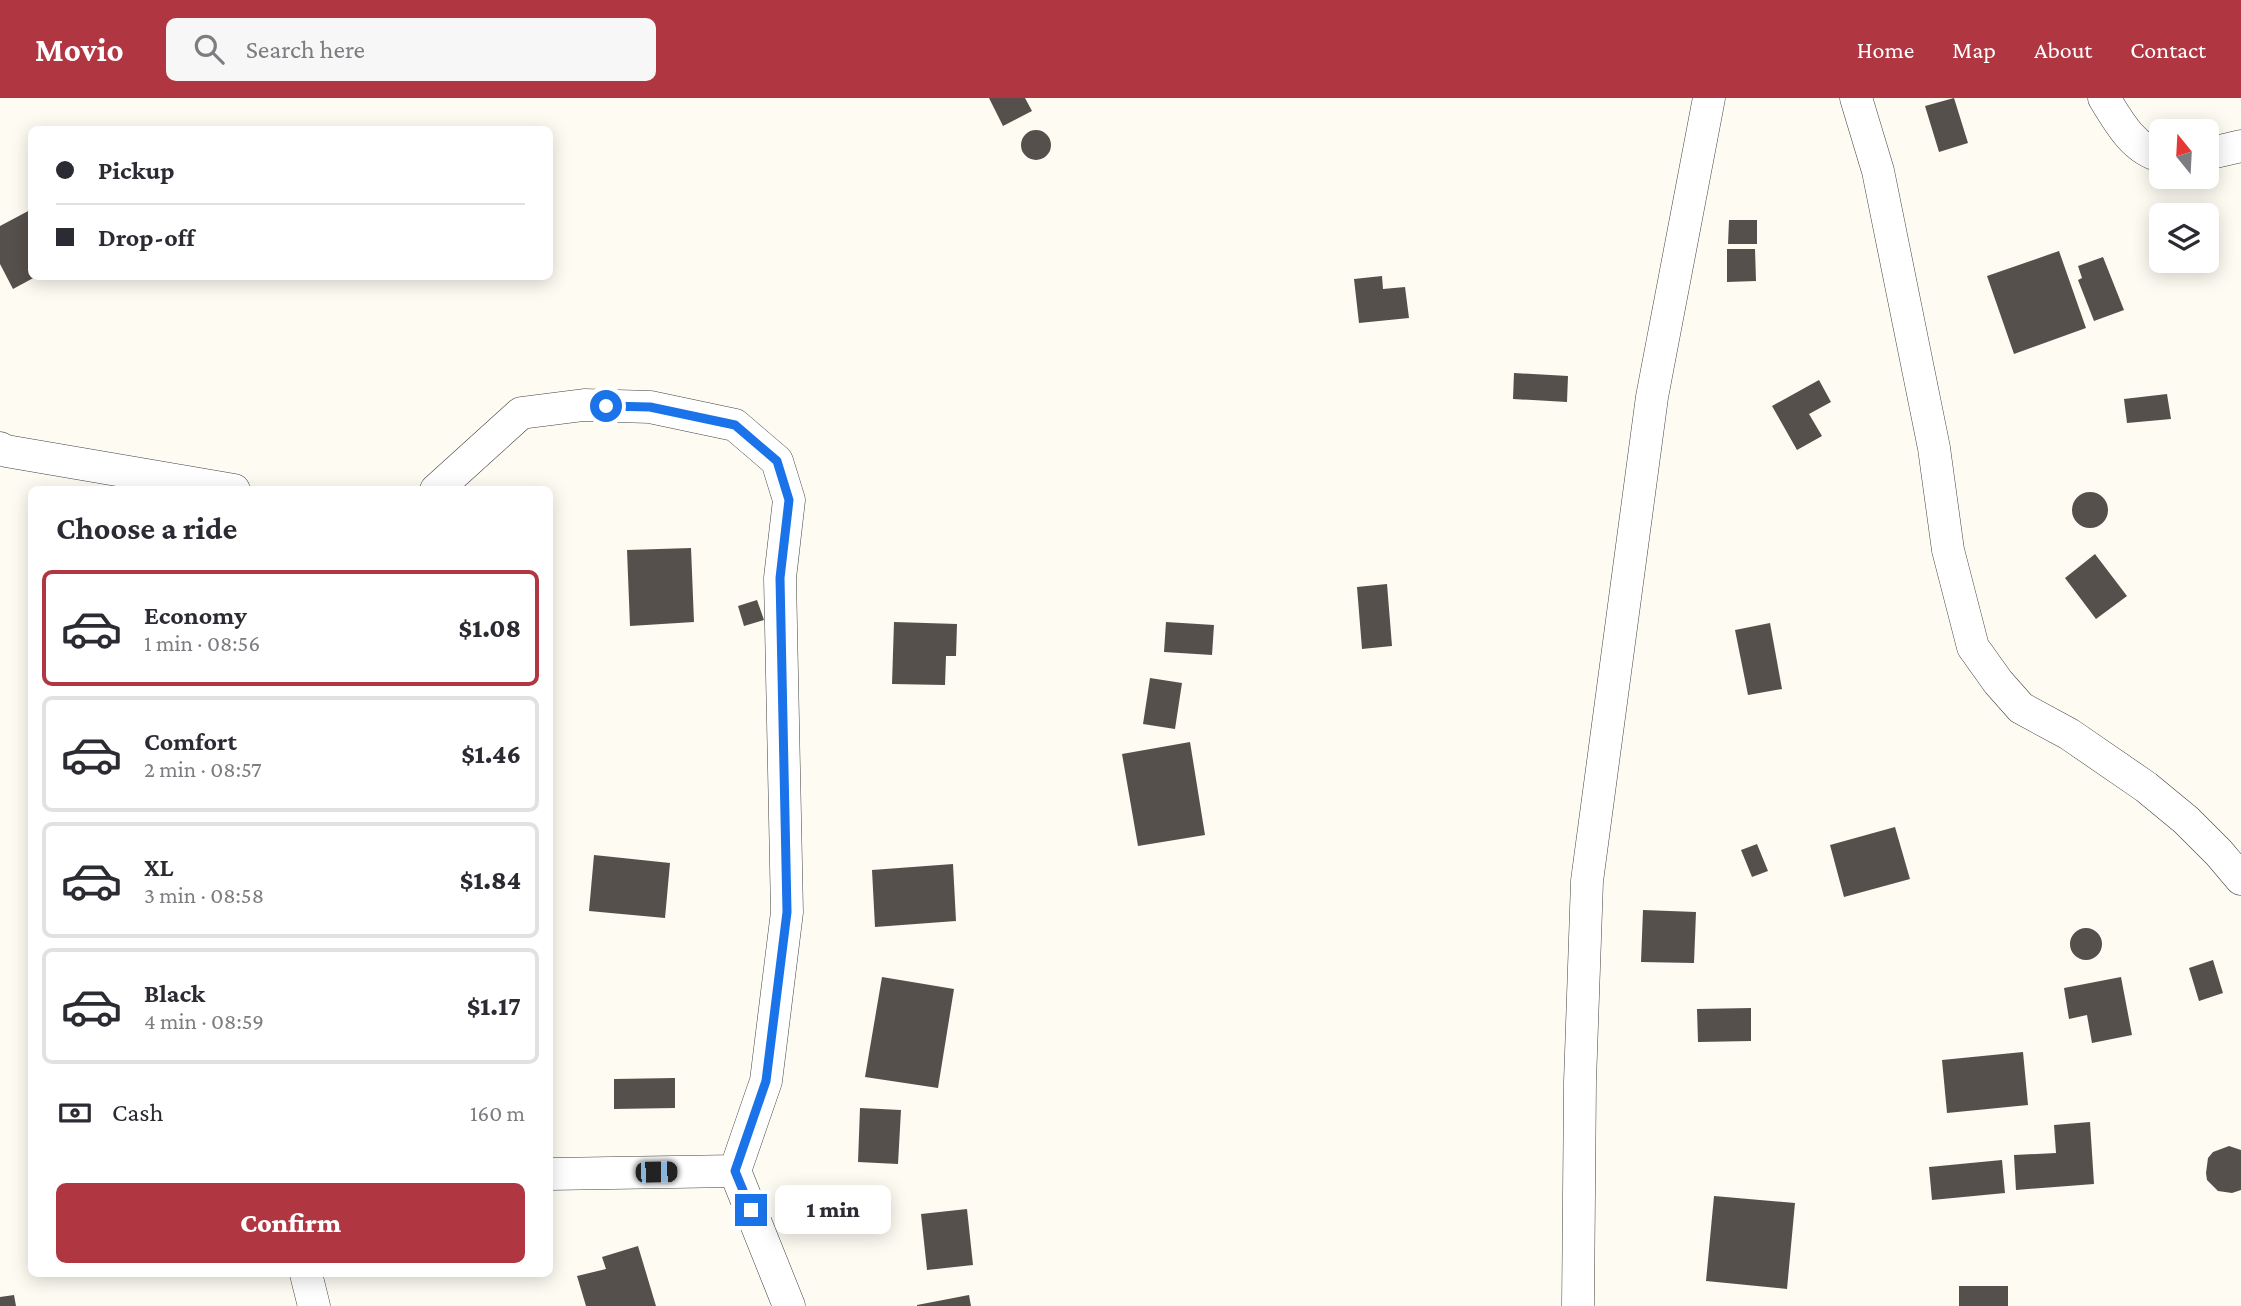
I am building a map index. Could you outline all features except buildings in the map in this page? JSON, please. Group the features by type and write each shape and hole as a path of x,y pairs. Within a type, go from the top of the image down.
{"street":[{"path":"1578,1306 1580,1082 1587,881 1652,397 1709,98"},
{"path":"1856,98 1878,171 1934,448 1948,550 1973,647 2021,708 2068,734 2146,787 2194,828 2241,878"},
{"path":"2104,98 2118,121 2143,150 2149,152"},
{"path":"2219,151 2241,146"},
{"path":"440,486 521,413 584,405 650,407 735,425 777,461 789,500 780,578 787,912 766,1081 735,1171 789,1306"},
{"path":"0,448 6,452 210,486"},
{"path":"553,1174 735,1171"},
{"path":"307,1277 314,1306"}],"route":[{"path":"606,406 650,407 735,425 777,461 789,500 780,578 787,912 766,1081 735,1171 751,1210"}]}
